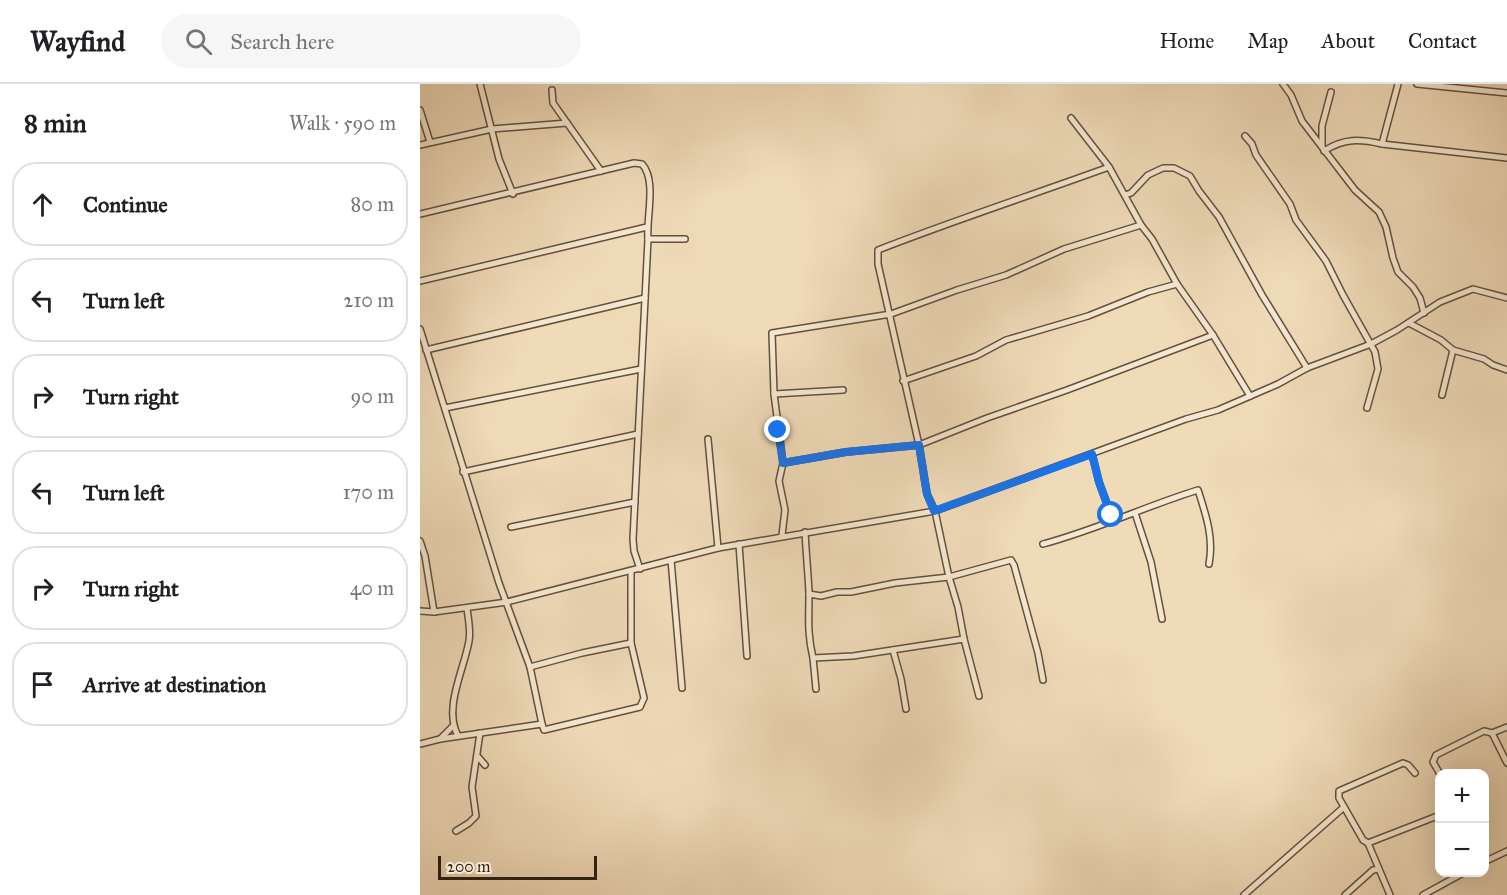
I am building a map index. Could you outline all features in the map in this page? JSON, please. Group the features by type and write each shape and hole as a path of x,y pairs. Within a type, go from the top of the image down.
{"street":[{"path":"480,84 499,159 513,194"},
{"path":"1282,84 1291,95 1302,121 1354,190 1379,212 1386,227 1398,272 1413,286 1420,298 1424,313"},
{"path":"1382,144 1398,84"},
{"path":"1418,84 1507,93"},
{"path":"552,90 553,103 601,171"},
{"path":"1323,149 1322,126 1331,92"},
{"path":"420,110 430,142"},
{"path":"1071,118 1109,167 1177,284 1213,334 1250,396"},
{"path":"420,145 492,129 567,123"},
{"path":"1245,136 1290,204 1296,220 1326,261 1371,344 1378,360 1378,369 1366,408"},
{"path":"1323,149 1362,139 1382,144 1507,158"},
{"path":"420,214 513,194 634,163 642,164 646,168 650,178 648,239 633,539 640,569"},
{"path":"979,696 934,511 927,494 919,445 878,264 878,249 1109,167"},
{"path":"1125,195 1131,193 1148,175 1162,168 1174,168 1190,176 1219,217 1262,295 1307,368"},
{"path":"782,536 785,510 779,481 783,463 774,394 772,333 891,314 1006,275 1064,249 1141,225"},
{"path":"420,281 647,227"},
{"path":"648,239 686,239"},
{"path":"903,381 976,356 1005,340 1088,316 1148,292 1177,284"},
{"path":"420,611 434,612 507,602 718,548 934,511 1186,419 1218,410 1278,384 1307,368 1371,344 1440,302 1473,289 1507,298"},
{"path":"426,350 645,298"},
{"path":"1408,323 1441,340 1453,350 1484,359 1507,370"},
{"path":"420,329 499,583 530,667 544,730 640,707 644,698 630,643 631,572"},
{"path":"783,463 846,452 919,445 1213,334"},
{"path":"1442,395 1453,350"},
{"path":"445,408 640,369"},
{"path":"774,394 843,390"},
{"path":"463,472 638,434"},
{"path":"708,439 718,548"},
{"path":"1092,454 1099,482 1113,520"},
{"path":"1043,544 1076,536 1113,520 1198,490 1209,524 1212,549 1209,564"},
{"path":"511,527 635,502"},
{"path":"1135,513 1151,562 1162,619"},
{"path":"804,532 809,594 808,622 816,689"},
{"path":"420,542 425,556 434,612"},
{"path":"739,544 747,656"},
{"path":"671,560 682,688"},
{"path":"809,594 821,596 895,583 949,577 1011,560 1038,653 1043,680"},
{"path":"458,736 453,726 456,692 469,639 467,608"},
{"path":"813,658 853,656 964,639"},
{"path":"530,667 630,643"},
{"path":"893,650 906,709"},
{"path":"420,744 542,724"},
{"path":"440,739 453,726"},
{"path":"1437,769 1433,762 1436,755 1484,731 1492,733 1507,727"},
{"path":"456,831 476,816 472,787 480,733"},
{"path":"1492,733 1507,763"},
{"path":"478,758 485,765"},
{"path":"1390,895 1368,843 1363,840 1339,798 1340,791 1403,763 1415,773"},
{"path":"1244,895 1344,807"},
{"path":"1368,843 1435,816"},
{"path":"1489,860 1507,851"},
{"path":"1345,895 1373,870 1379,869"},
{"path":"1423,895 1457,877"}],"route":[{"path":"778,430 783,463 846,452 919,445 927,494 934,511 1092,454 1111,515"}]}
